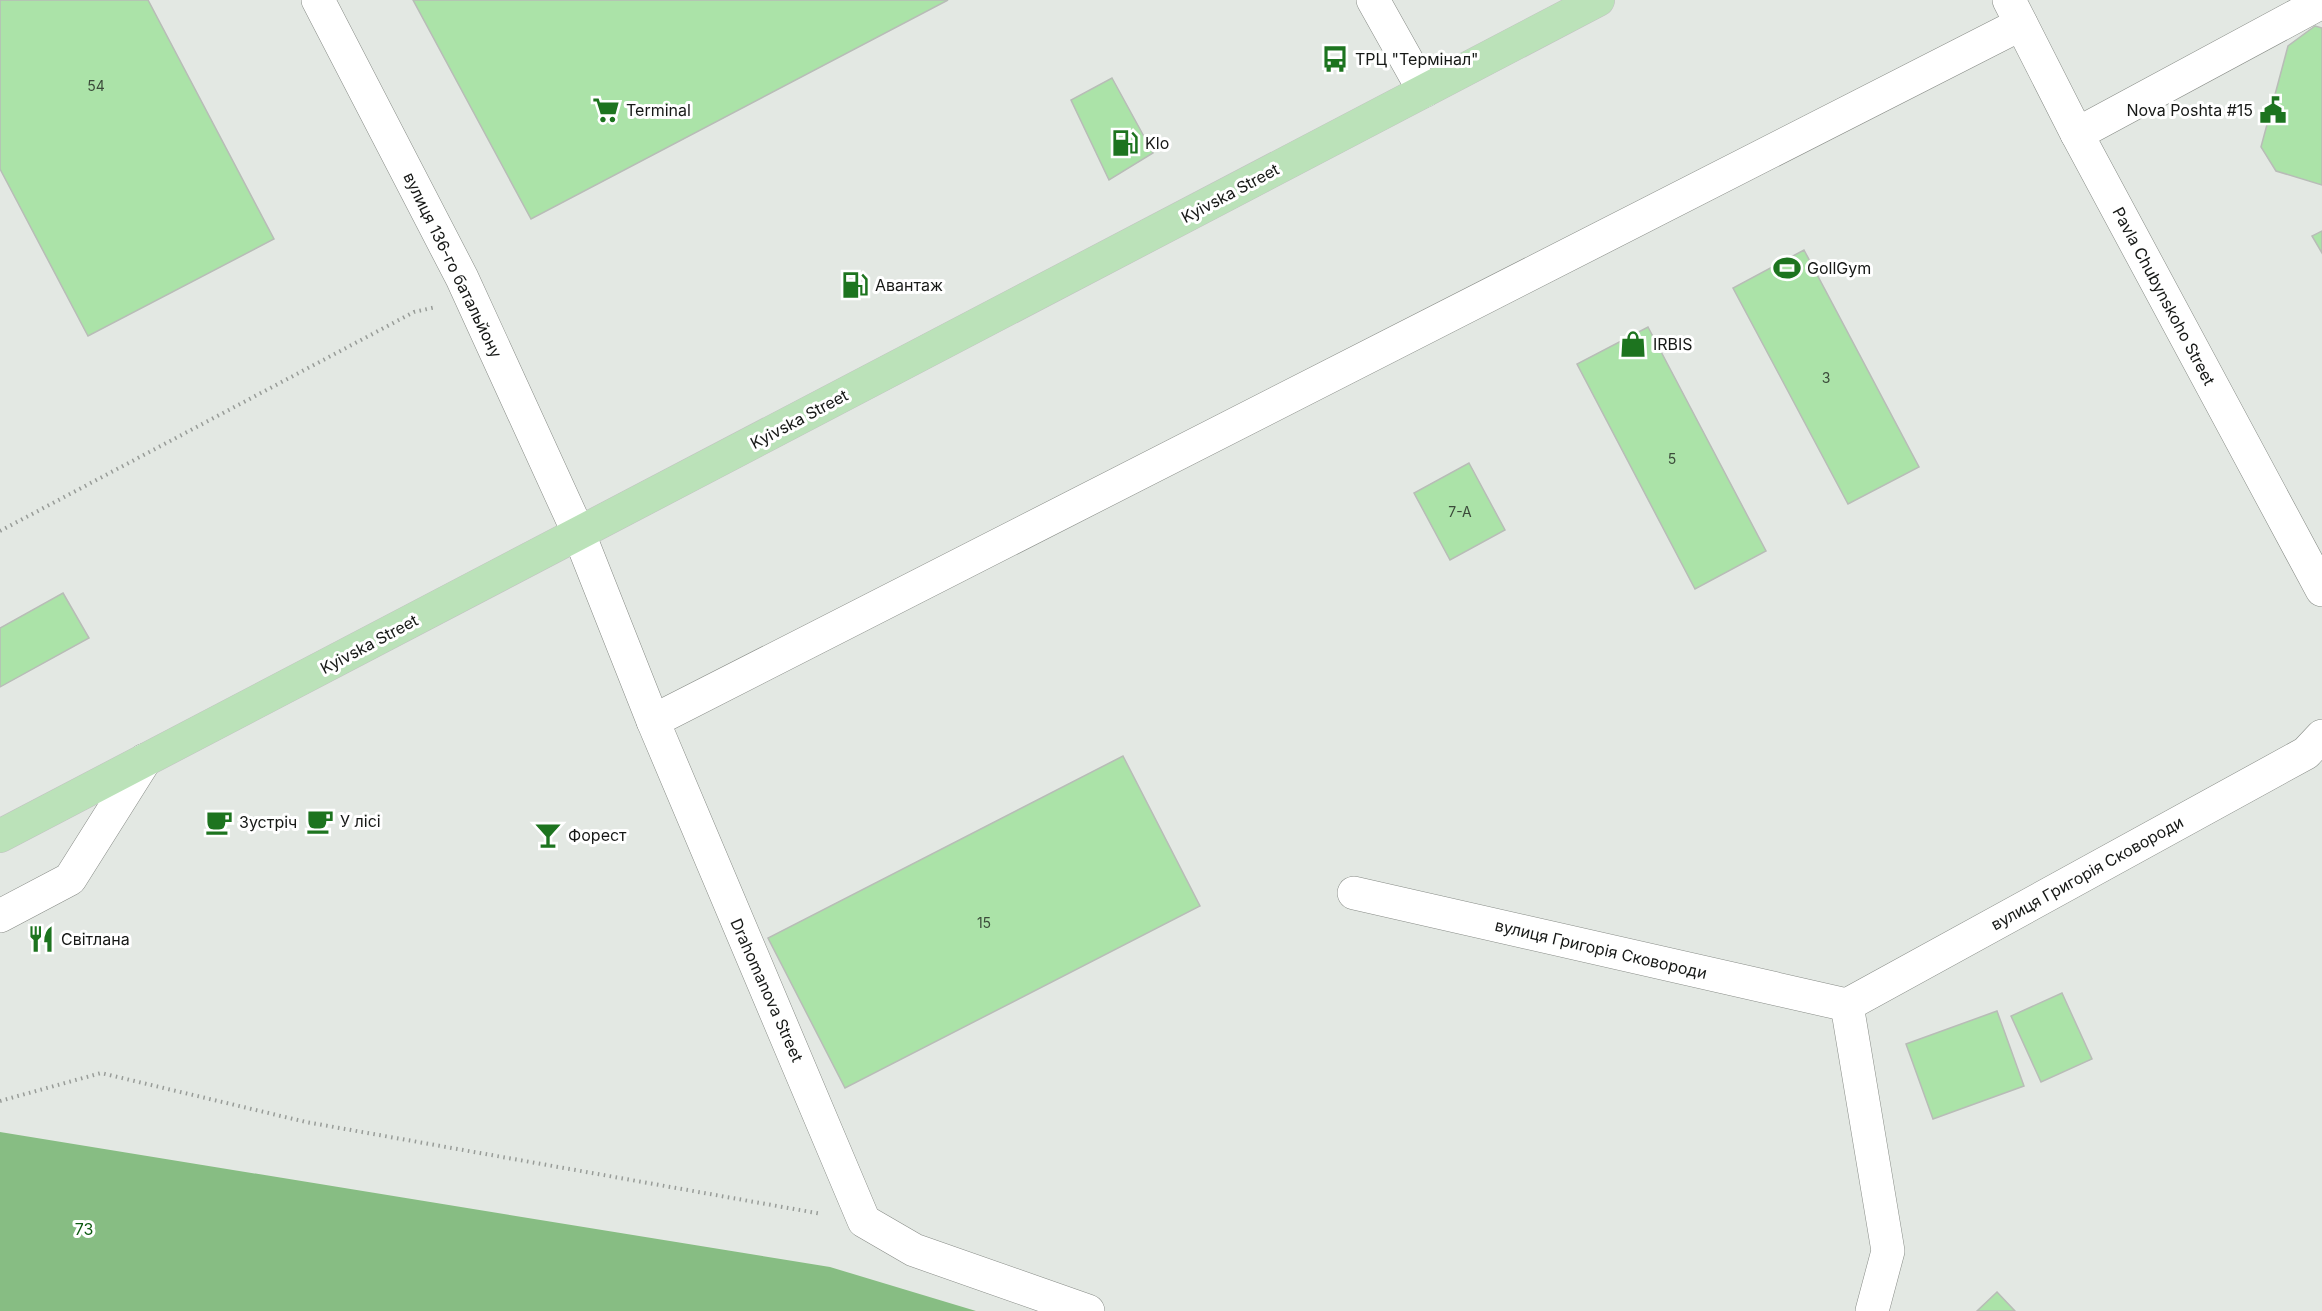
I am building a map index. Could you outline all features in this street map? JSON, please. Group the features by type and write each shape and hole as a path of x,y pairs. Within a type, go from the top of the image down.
{"main road":[{"name":"Kyivska Street","path":"0,836 1598,0"}],"street":[{"name":"вулиця 136-го батальйону","path":"318,0 472,301 579,534"},
{"path":"1374,0 1424,91"},
{"path":"2077,134 2322,2"},
{"path":"653,721 2015,12"},
{"name":"Pavla Chubynskoho Street","path":"2015,12 2077,134 2322,590"},
{"name":"Drahomanova Street","path":"579,534 653,721 864,1221"},
{"name":"вулиця Григорія Сковороди","path":"1354,893 1847,1005 2306,753 2322,736"},
{"path":"0,916 70,879 145,760"},
{"path":"1847,1005 1888,1251 1872,1311"},
{"path":"864,1221 914,1250 1088,1311"}],"path":[{"path":"0,531 414,312 472,301"},
{"path":"0,1101 100,1073 306,1122 864,1221"}],"green space":[{"name":"73","path":"0,1132 830,1267 976,1311 0,1311"}],"building":[{"path":"0,0 148,0 274,239 88,336 0,169"},
{"name":"Terminal","path":"413,0 948,0 531,219"},
{"path":"2315,26 2322,28 2322,185 2276,171 2261,147 2288,46"},
{"path":"1112,78 1153,153 1109,180 1071,100"},
{"path":"2322,231 2322,253 2312,236"},
{"path":"1804,250 1919,467 1848,504 1733,288"},
{"path":"1648,327 1766,551 1695,589 1577,364"},
{"path":"1469,463 1505,530 1450,560 1414,493"},
{"path":"63,593 89,638 0,687 0,628"},
{"path":"1123,756 1200,906 845,1088 768,938"},
{"path":"2062,993 2092,1059 2041,1082 2011,1016"},
{"path":"1997,1011 2024,1086 1933,1119 1906,1044"},
{"path":"1997,1292 2015,1311 1977,1311"}],"place":[{"name":"ТРЦ \"Термінал\"","path":"1335,59"},
{"name":"Terminal","path":"606,110"},
{"name":"Nova Poshta #15","path":"2273,110"},
{"name":"Klo","path":"1125,143"},
{"name":"GollGym","path":"1787,268"},
{"name":"Авантаж","path":"855,285"},
{"name":"IRBIS","path":"1633,344"},
{"name":"У лісі","path":"320,821"},
{"name":"Зустріч","path":"219,822"},
{"name":"Форест","path":"548,835"},
{"name":"Світлана","path":"41,939"}]}
